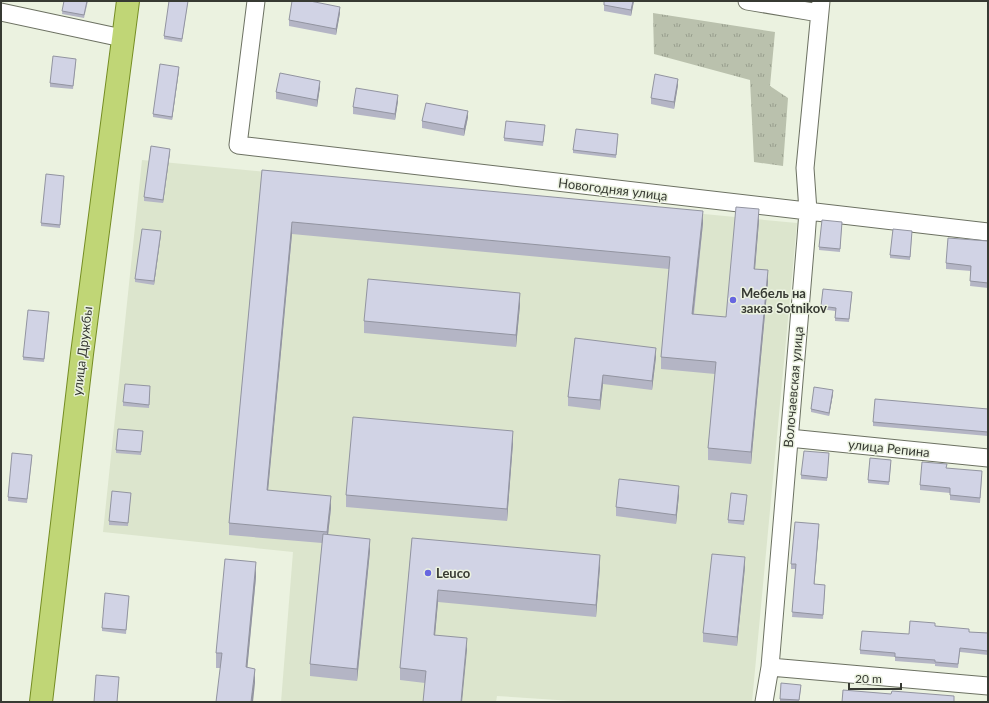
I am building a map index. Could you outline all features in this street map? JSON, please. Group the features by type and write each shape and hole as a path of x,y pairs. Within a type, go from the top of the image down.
{"main road":[{"name":"улица Дружбы","path":"41,702 82,354 128,1"}],"street":[{"name":"Новогодняя улица","path":"256,1 238,145 988,232"},
{"path":"747,1 820,7"},
{"name":"Волочаевская улица","path":"764,702 770,667 808,211 805,168 820,7"},
{"path":"1,12 122,38"},
{"name":"улица Репина","path":"789,438 988,458"},
{"path":"770,667 988,686"}],"shaded area":[{"path":"142,160 797,223 752,702 587,702 497,696 496,702 281,702 293,552 103,532"}],"green space":[{"path":"653,13 775,32 770,86 788,98 783,166 754,162 750,80 654,54"}],"building":[{"path":"64,1 87,1 84,15 62,11"},
{"path":"169,1 188,1 182,39 164,36"},
{"path":"292,1 310,1 340,7 336,29 289,20"},
{"path":"604,1 633,1 631,10 604,5"},
{"path":"53,56 76,59 73,86 50,83"},
{"path":"160,64 179,67 172,117 153,114"},
{"path":"280,73 320,81 317,100 276,92"},
{"path":"655,74 678,79 674,102 651,98"},
{"path":"356,88 398,95 395,114 353,107"},
{"path":"426,103 468,111 464,129 422,121"},
{"path":"506,121 545,125 543,142 504,138"},
{"path":"576,129 618,134 616,155 573,150"},
{"path":"151,146 170,149 163,200 144,197"},
{"path":"262,170 703,211 692,314 726,317 736,207 759,209 754,269 768,270 751,452 708,448 716,362 661,357 670,257 292,222 267,490 331,496 327,532 229,523"},
{"path":"46,174 64,176 60,225 41,223"},
{"path":"822,220 842,222 840,249 819,247"},
{"path":"142,229 161,231 154,281 135,279"},
{"path":"893,229 912,231 910,257 890,255"},
{"path":"948,238 988,241 988,283 970,281 971,266 946,263"},
{"path":"368,279 520,293 516,335 364,321"},
{"path":"823,289 852,292 849,319 835,318 836,308 821,306"},
{"path":"28,310 49,312 44,359 23,357"},
{"path":"575,338 656,348 652,381 603,375 600,400 568,397"},
{"path":"125,384 150,386 149,405 123,402"},
{"path":"814,387 833,390 829,413 811,409"},
{"path":"875,399 988,409 988,432 873,422"},
{"path":"353,417 513,431 507,509 346,495"},
{"path":"118,429 143,431 141,452 116,450"},
{"path":"804,451 829,453 827,478 801,475"},
{"path":"12,453 32,455 27,499 8,497"},
{"path":"870,458 891,460 889,482 868,480"},
{"path":"922,462 947,464 946,468 982,471 980,498 950,495 950,488 920,485"},
{"path":"619,479 679,486 676,515 616,507"},
{"path":"112,491 131,493 128,523 109,521"},
{"path":"731,493 747,495 744,521 728,520"},
{"path":"795,522 819,524 814,584 825,585 823,615 792,612 796,564 791,564"},
{"path":"323,534 370,539 357,669 310,664"},
{"path":"412,538 600,555 596,605 438,590 434,635 467,638 461,702 423,702 426,671 400,668"},
{"path":"712,554 745,557 737,637 703,633"},
{"path":"225,559 256,562 246,667 255,669 251,702 216,702 222,653 216,653"},
{"path":"105,593 129,596 126,630 102,628"},
{"path":"910,621 935,623 935,626 969,629 969,632 988,633 988,651 960,648 958,664 935,662 935,660 895,657 895,653 860,650 862,631 909,634"},
{"path":"96,675 119,677 117,702 94,702"},
{"path":"781,683 801,685 799,700 780,699"},
{"path":"843,690 891,694 892,691 954,696 954,702 842,702"}],"place":[{"name":"Мебель на заказ Sotnikov","path":"733,300"},
{"name":"Leuco","path":"428,573"}]}
